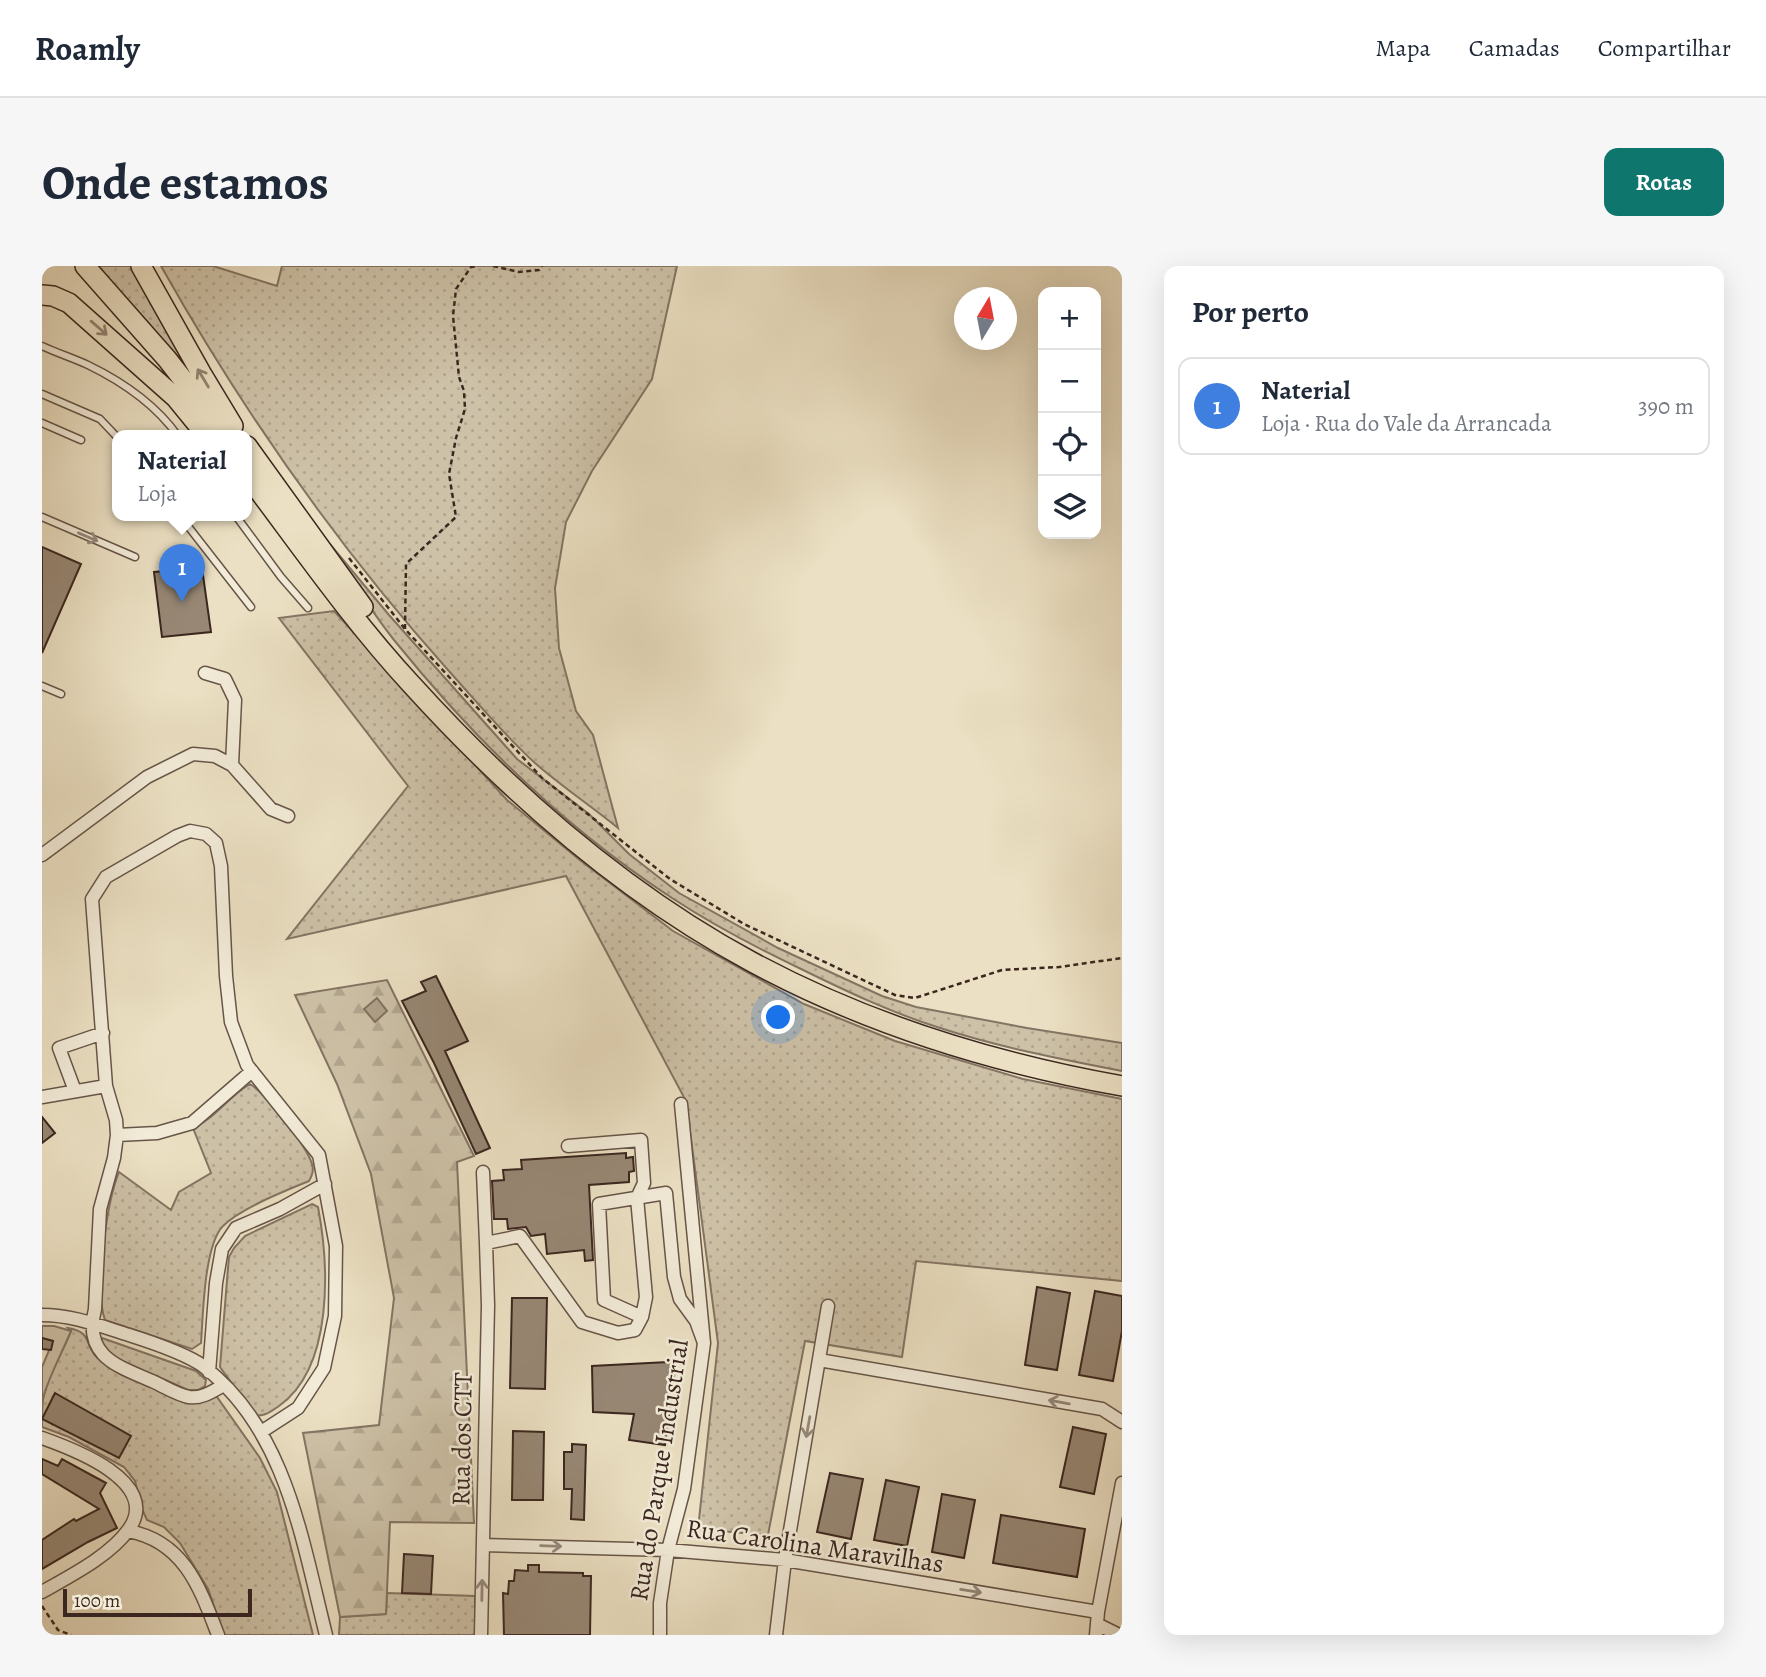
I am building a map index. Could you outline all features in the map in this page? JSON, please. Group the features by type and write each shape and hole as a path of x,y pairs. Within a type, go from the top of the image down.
{"main road":[{"path":"75,266 167,371 211,430"},
{"path":"85,266 167,359 222,430"},
{"path":"141,266 236,430"},
{"path":"42,295 53,296 69,303 176,398 201,430"},
{"path":"252,453 413,682"},
{"path":"252,468 413,682"},
{"path":"252,482 340,598 413,682"},
{"path":"252,496 300,558 502,777 559,829 625,881 695,929 751,962 848,1007 934,1039 1007,1062 1122,1086"}],"street":[{"path":"205,673 225,678 235,700 232,765"},
{"path":"42,855 147,777 193,754 215,756 232,765 271,809 288,816"},
{"path":"224,1385 206,1395 190,1397 125,1369 105,1358 94,1343 92,1323 100,1209 114,1158 117,1135 116,1120 106,1086 92,899 106,877 190,831 206,834 216,843 231,1023 247,1065 319,1155 335,1246 335,1316 324,1368 298,1408 261,1432"},
{"path":"75,1091 59,1048 103,1033"},
{"path":"117,1135 157,1133 192,1123 252,1071"},
{"path":"42,1097 106,1086"},
{"name":"Rua do Parque Industrial","path":"660,1635 660,1603 668,1550 684,1489 704,1343 681,1104"},
{"path":"486,1243 520,1236 582,1322 618,1334 635,1330 642,1317 646,1297 637,1198 644,1183 641,1140 568,1146"},
{"name":"Rua dos CTT","path":"481,1635 488,1305 483,1172"},
{"path":"209,1372 216,1283 222,1249 236,1228 280,1209 326,1184"},
{"path":"642,1317 604,1300 599,1204 666,1193 674,1277 680,1299 696,1321 704,1343"},
{"path":"776,1635 785,1560 828,1306"},
{"path":"42,1315 59,1315 92,1323 169,1350 201,1364 224,1385 255,1420 287,1489 326,1635"},
{"path":"819,1360 1102,1409 1122,1422"},
{"path":"42,1438 87,1456 112,1471 128,1486 136,1507 134,1520 128,1531 100,1556 42,1592"},
{"path":"1097,1624 1122,1483"},
{"path":"128,1531 148,1534 179,1558 200,1587 218,1635"},
{"name":"Rua Carolina Maravilhas","path":"483,1545 668,1550 785,1560 1097,1624 1119,1635"}],"lane":[{"path":"42,346 86,364 132,391 153,408 173,430"},
{"path":"42,394 100,419 112,432"},
{"path":"42,423 81,440"},
{"path":"42,517 135,557"},
{"path":"184,521 251,607"},
{"path":"240,521 281,578 308,608"},
{"path":"42,686 61,694"}],"path":[{"path":"405,629 406,564 456,517 449,474 465,409 453,316 456,289 471,267 478,266"},
{"path":"493,266 519,272 539,270 541,266"},
{"path":"348,557 405,629 542,778 670,879 744,924 844,973 895,995 915,998 1002,970 1059,967 1122,958"},
{"path":"42,1606 58,1630 71,1635"}],"green space":[{"path":"96,266 131,266 208,397 149,324"},
{"path":"161,266 213,266 277,286 282,266 677,266 652,379 592,471 566,522 555,588 559,648 576,711 593,735 618,828 535,763 512,741 407,623 330,526 258,425"},
{"path":"319,531 389,615 517,759 589,814 629,854 679,893 778,948 882,996 916,1007 1122,1043 1122,1071 1006,1047 902,1015 768,953 672,898 558,812 489,747 394,640"},
{"path":"334,611 507,800 673,931 804,1004 895,1041 1023,1079 1122,1099 1122,1281 916,1261 902,1357 805,1341 768,1535 698,1529 718,1343 686,1101 566,876 287,939 408,786 279,618"},
{"path":"387,980 474,1156 457,1162 474,1523 390,1522 386,1614 340,1617 303,1433 379,1425 394,1298 371,1174 337,1084 295,995"},
{"path":"250,1084 275,1109 302,1145 313,1166 309,1181 241,1213 223,1226 217,1235 208,1264 201,1343 192,1349 105,1320 101,1288 103,1246 110,1203 119,1172 171,1210 179,1192 211,1173 193,1128"},
{"path":"312,1204 318,1207 324,1257 323,1314 318,1341 310,1367 297,1389 271,1412 255,1415 220,1367 229,1257 245,1236"},
{"path":"42,1326 71,1331 42,1401 42,1367 53,1341 42,1338"},
{"path":"68,1328 85,1336 91,1350 100,1360 140,1382 187,1394 217,1397 260,1458 277,1492 313,1635 224,1635 208,1589 180,1543 164,1527 147,1520 135,1481 124,1467 69,1437 42,1427 45,1390 71,1331"},
{"path":"102,1338 196,1371 206,1380 205,1386 198,1390 188,1390 109,1355 100,1340"},
{"path":"387,1593 475,1596 475,1635 339,1635 340,1617 386,1614"}],"shaded area":[{"path":"377,998 387,1011 375,1022 364,1009"}],"building":[{"path":"42,547 81,564 42,653"},
{"path":"202,568 211,632 162,637 154,572"},
{"path":"436,976 468,1041 445,1051 490,1148 476,1154 402,1001 426,991 421,982"},
{"path":"42,1117 55,1133 42,1143"},
{"path":"626,1153 626,1158 633,1157 634,1171 629,1172 629,1182 589,1185 593,1260 585,1261 584,1250 547,1254 545,1234 531,1236 526,1227 508,1229 507,1219 494,1219 492,1181 504,1180 503,1170 522,1169 521,1160"},
{"path":"1037,1287 1070,1293 1057,1370 1025,1365"},
{"path":"1095,1291 1122,1296 1122,1331 1113,1381 1079,1375"},
{"path":"512,1298 547,1298 545,1389 510,1388"},
{"path":"42,1338 53,1341 51,1350 42,1349"},
{"path":"668,1362 674,1365 675,1369 665,1445 629,1440 634,1414 593,1412 592,1366"},
{"path":"55,1393 131,1436 119,1458 42,1419"},
{"path":"1073,1427 1106,1434 1094,1494 1060,1487"},
{"path":"513,1431 544,1432 543,1500 512,1500"},
{"path":"572,1444 586,1445 584,1520 571,1519 572,1489 564,1489 564,1452 572,1452"},
{"path":"42,1459 58,1466 62,1459 106,1483 100,1493 117,1528 42,1569 42,1540 74,1519 76,1521 99,1509 42,1474"},
{"path":"830,1473 863,1479 851,1539 817,1532"},
{"path":"886,1480 919,1487 907,1546 874,1540"},
{"path":"942,1494 975,1500 964,1558 932,1552"},
{"path":"1001,1515 1085,1529 1077,1577 993,1563"},
{"path":"404,1554 433,1556 431,1594 402,1593"},
{"path":"528,1565 539,1565 539,1572 583,1573 583,1576 591,1576 590,1635 504,1635 503,1593 508,1594 509,1581 514,1581 515,1570 528,1571"}],"place":[{"name":"Naterial","path":"182,602"}]}
